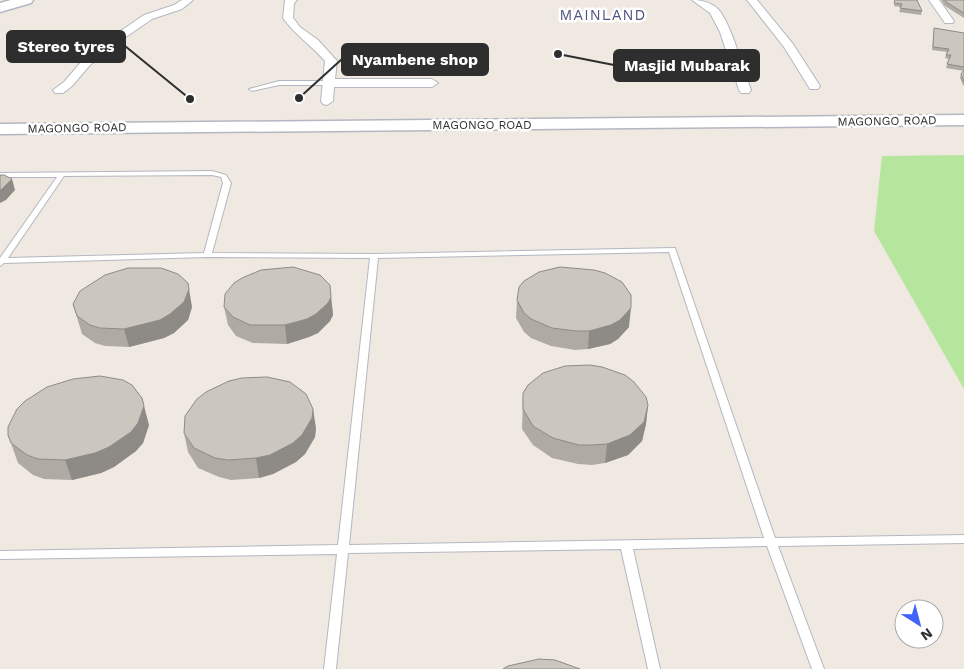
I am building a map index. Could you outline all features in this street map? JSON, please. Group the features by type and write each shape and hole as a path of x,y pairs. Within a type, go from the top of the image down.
{"main road":[{"path":"0,8 26,0"},
{"path":"0,114 964,105"},
{"name":"MAGONGO ROAD","path":"0,129 201,122 964,112"},
{"name":"MAGONGO ROAD","path":"0,122 524,125 964,120"},
{"path":"0,136 483,130 524,125"}],"street":[{"path":"59,90 68,84 86,63 113,41 148,17 178,7 188,0"},
{"path":"292,0 289,2 288,18 296,29 314,42 331,61 327,101"},
{"path":"697,0 714,11 725,32 745,90"},
{"path":"752,0 789,46 814,86"},
{"path":"934,0 950,16"},
{"path":"328,83 432,83"}],"lane":[{"path":"252,89 279,83 328,83"},
{"path":"0,176 212,173 224,176 227,183 207,255"},
{"path":"1,262 62,175"},
{"path":"1,262 207,255 374,256 672,250 770,542 818,669"},
{"path":"330,669 374,256"},
{"path":"0,555 964,538"},
{"path":"626,544 654,669"}],"green space":[{"path":"964,155 964,389 874,231 882,156"}],"building":[{"path":"895,0 917,0 922,11 900,8 902,4 894,3"},
{"path":"945,0 964,0 964,13 946,2"},
{"path":"934,28 964,33 964,67 947,64 951,55 946,55 949,49 933,47"},
{"path":"964,70 964,82 961,74"},
{"path":"0,175 12,179 0,190"},
{"path":"293,267 320,275 330,285 331,297 328,303 316,314 307,319 285,325 250,325 233,317 224,307 225,294 234,283 242,278 261,270"},
{"path":"560,267 594,270 605,273 622,282 631,295 631,308 620,320 611,325 589,331 552,328 531,319 524,313 517,300 519,287 524,281 539,272"},
{"path":"128,268 161,268 178,274 188,283 189,289 184,302 160,320 124,329 100,328 90,325 77,316 73,304 80,291 105,275"},
{"path":"590,365 625,375 634,382 646,397 648,405 644,422 630,435 607,444 593,445 579,445 553,438 533,426 523,409 523,393 528,385 543,373 565,366"},
{"path":"100,376 123,380 132,385 142,398 144,406 138,423 131,432 109,447 95,453 65,460 38,459 27,455 11,443 8,427 17,409 25,401 47,387 73,379"},
{"path":"267,377 290,382 306,394 313,409 312,418 302,435 293,443 270,455 256,458 228,460 215,458 194,448 184,433 185,416 197,399 206,392 229,381 242,378"},
{"path":"539,659 555,660 580,669 503,669 508,666"}],"place":[{"name":"Masjid Mubarak","path":"558,54"},
{"name":"Nyambene shop","path":"299,98"},
{"name":"Stereo tyres","path":"190,99"}],"district":[{"name":"MAINLAND","path":"603,15"}]}
